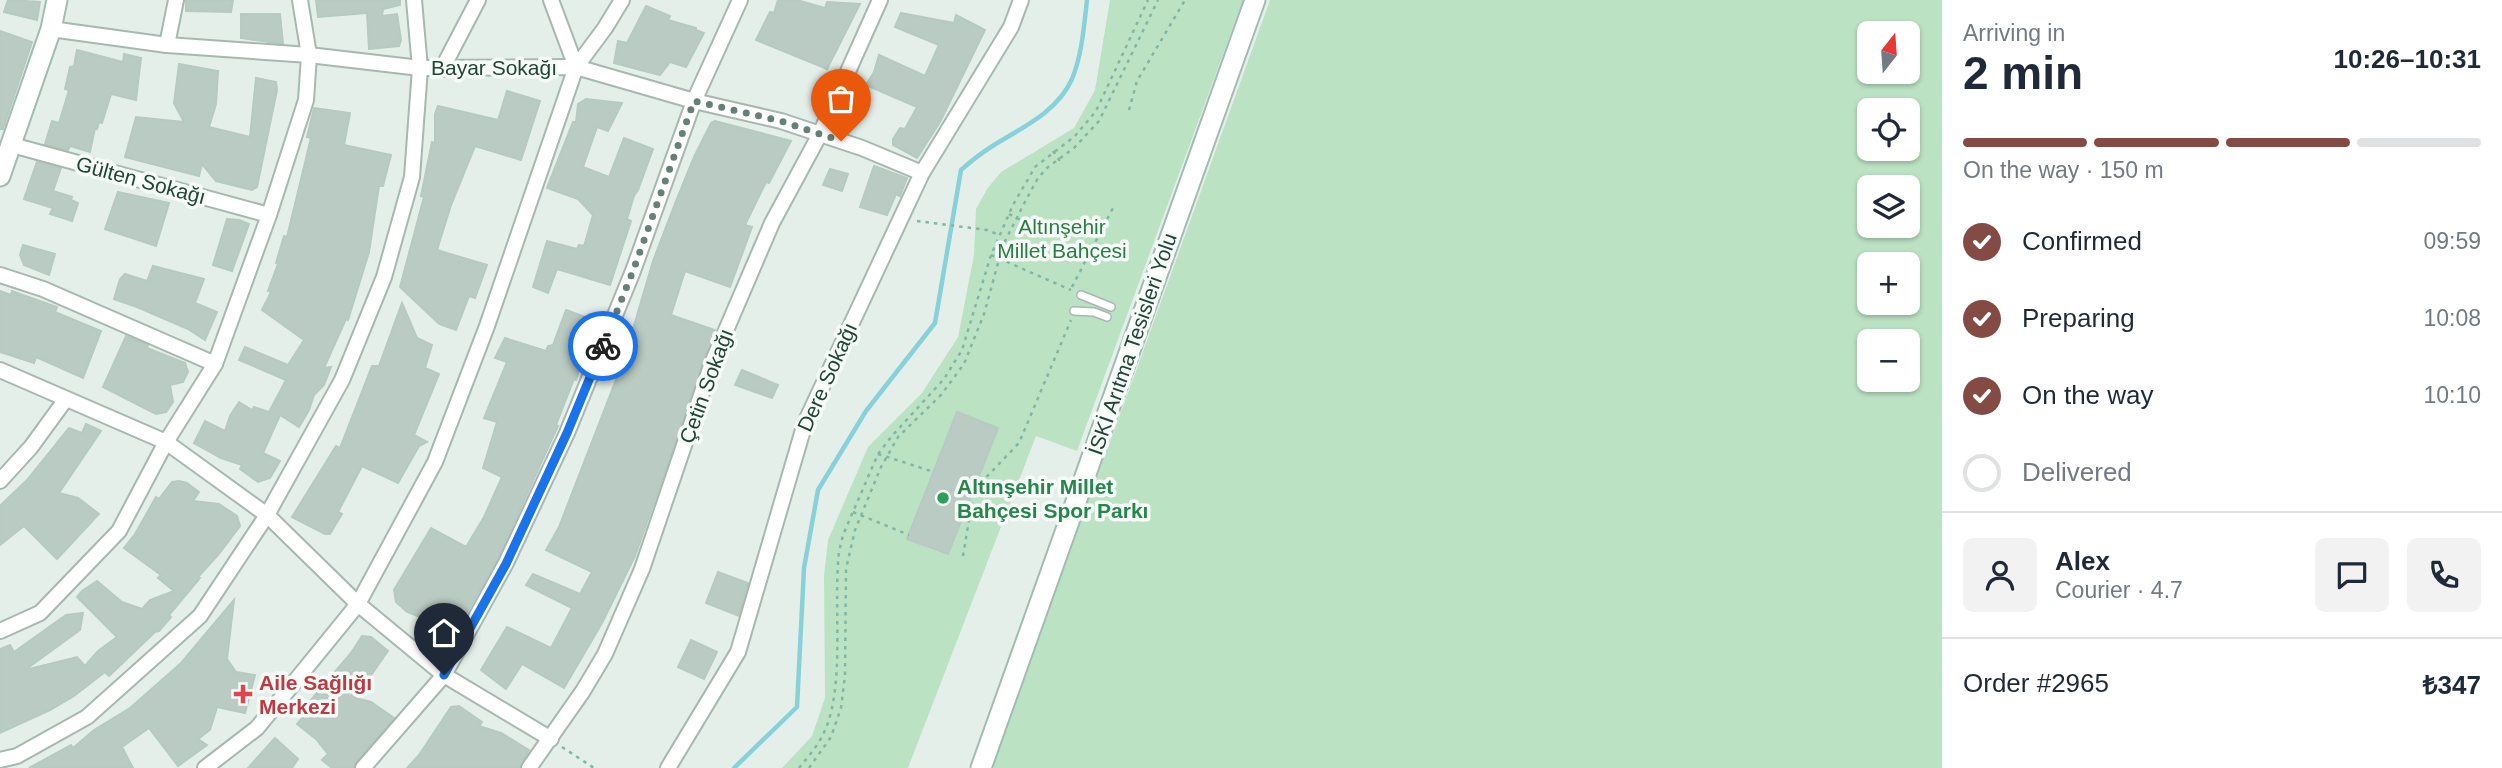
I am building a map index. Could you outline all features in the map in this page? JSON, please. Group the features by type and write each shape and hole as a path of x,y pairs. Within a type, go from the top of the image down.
{"main road":[{"path":"0,176 51,29 57,0"},
{"name":"İSKİ Arıtma Tesisleri Yolu","path":"981,768 1255,0"}],"street":[{"path":"166,45 176,0"},
{"path":"0,631 40,613 119,531 166,442 215,364 269,215 306,100 309,55 300,0"},
{"path":"0,760 17,756 87,717 200,616 267,515 342,380 384,277 412,177 420,68 414,0"},
{"path":"442,69 478,0"},
{"path":"551,0 576,67"},
{"path":"205,768 257,728 358,604 435,462 487,326 576,67 622,0"},
{"path":"363,768 444,675 506,564 567,433 633,271 694,101 740,0"},
{"name":"Çetin Sokağı","path":"529,768 583,691 605,654 642,569 712,363 772,223 820,134 880,0"},
{"name":"Dere Sokağı","path":"668,768 738,652 804,423 922,173 1011,27 1021,0"},
{"name":"Bayar Sokağı","path":"51,29 166,45 309,55 420,68 576,67 694,101 781,121 862,148 922,173"},
{"name":"Gülten Sokağı","path":"12,145 269,215"},
{"path":"0,275 43,289 215,364"},
{"path":"0,370 166,442 267,515 358,604 444,675 551,739"},
{"path":"0,481 31,447 66,399"}],"lane":[{"path":"1081,295 1111,307"},
{"path":"1074,311 1094,312 1107,317"}],"path":[{"path":"799,768 826,730 834,701 836,574 843,535 878,454 954,366 968,333 991,255 1009,214 1035,167 1086,125 1096,111 1147,0"},
{"path":"809,768 831,737 841,708 845,675 846,569 855,530 886,457 898,437 941,395 964,364 984,314 999,258 1017,217 1038,178 1074,148 1099,121 1158,0"},
{"path":"1129,110 1137,81 1185,0"},
{"path":"1118,60 1127,64"},
{"path":"1053,151 1062,164"},
{"path":"1071,290 1114,206"},
{"path":"1009,214 1023,221"},
{"path":"922,223 993,231 999,235"},
{"path":"991,255 1081,295"},
{"path":"963,556 974,490 1019,443 1074,311"},
{"path":"878,454 933,472"},
{"path":"853,512 909,535"},
{"path":"551,739 594,768"}],"green space":[{"name":"Altınşehir Millet Bahçesi","path":"1110,0 1243,0 1077,451 1036,436 908,768 782,768 812,736 825,698 824,576 828,540 868,447 922,393 958,337 974,255 976,209 987,189 1001,172 1074,128 1095,90"},
{"path":"1270,0 1942,0 1942,768 989,768"}],"building":[{"path":"8,0 40,2 37,20 4,12"},
{"path":"186,0 233,0 231,12 186,11"},
{"path":"316,0 400,0 400,5 383,9 382,16 397,14 401,40 399,46 369,49 367,13 318,17"},
{"path":"778,0 797,0 825,8 827,2 860,4 827,69 756,40 770,12 774,13"},
{"path":"646,6 670,16 668,20 704,33 686,67 670,62 660,75 614,63 618,41 627,43"},
{"path":"901,13 954,23 956,15 985,30 940,122 917,158 893,145 893,139 900,128 905,129 917,107 866,85 874,72 879,55 925,76 939,45 895,27"},
{"path":"241,14 280,14 283,44 241,38"},
{"path":"0,31 32,42 3,129 0,129"},
{"path":"77,50 123,62 124,54 141,58 136,100 111,94 102,123 99,122 97,129 95,128 90,152 70,146 68,150 45,144 52,121 59,123 69,90 65,89 70,67 74,66"},
{"path":"179,64 218,71 216,104 209,127 250,137 256,78 276,82 277,90 257,187 252,190 216,181 202,164 199,176 125,157 136,117 184,122 174,103"},
{"path":"507,91 540,101 521,160 475,146 451,205 437,250 487,265 475,298 469,296 456,330 439,324 400,287 424,197 421,196 432,142 435,143 435,114 438,106 498,120"},
{"path":"586,99 622,103 608,131 597,127 583,167 609,177 624,138 653,149 634,196 627,219 631,221 610,285 557,269 548,293 533,287 547,241 577,249 579,245 584,246 593,215 578,199 547,188 573,122 576,122 578,104"},
{"path":"314,108 350,113 344,145 391,155 383,186 379,186 369,252 348,320 346,319 324,368 331,367 324,385 314,395 299,427 280,415 263,453 280,461 270,478 258,482 240,469 242,465 221,458 194,443 205,421 225,431 239,402 252,410 254,407 269,412 286,380 239,360 245,347 288,365 304,340 262,310 271,292 268,291 284,236 287,237 311,138 307,137"},
{"path":"715,121 791,141 769,183 766,182 745,225 752,227 730,287 685,271 671,315 715,330 635,556 602,623 564,688 522,664 506,689 481,670 507,627 551,648 572,608 526,585 533,574 580,594 592,572 546,550 559,527 620,373 653,261 676,201 694,157 711,123"},
{"path":"37,162 61,168 53,191 72,197 71,200 78,203 72,221 50,214 53,208 24,199"},
{"path":"874,166 907,178 900,196 896,194 887,215 860,207"},
{"path":"830,169 848,174 842,191 823,185"},
{"path":"118,192 169,203 156,246 105,229"},
{"path":"227,219 249,224 232,271 213,265"},
{"path":"23,245 55,254 49,275 24,265 20,255"},
{"path":"153,266 204,279 195,303 217,312 205,340 188,329 114,299 120,279 125,274 147,281"},
{"path":"0,291 11,295 12,291 57,307 55,312 101,331 83,378 36,357 34,363 0,352"},
{"path":"402,303 417,338 432,345 425,368 439,374 414,435 427,442 419,446 398,483 362,466 338,512 342,514 330,534 325,534 292,517 336,446 340,448 372,366 379,366"},
{"path":"566,310 594,320 576,380 574,379 556,425 558,426 497,560 443,654 421,633 425,619 407,612 396,602 394,590 431,528 466,547 484,517 502,477 483,468 497,422 484,418 507,362 495,358 505,338 546,351 548,346 553,345"},
{"path":"126,336 148,345 147,348 185,363 188,372 183,382 170,385 173,402 166,412 156,414 103,387"},
{"path":"742,370 778,385 772,398 735,385"},
{"path":"957,412 998,428 948,554 907,539"},
{"path":"86,424 101,431 59,493 78,498 99,514 57,559 24,526 0,545 0,506 28,479 69,428 82,433"},
{"path":"172,482 187,483 199,492 193,501 219,504 237,516 240,526 198,577 200,578 159,631 109,676 105,672 74,696 50,710 0,733 0,649 10,645 14,652 66,615 83,613 80,630 25,670 77,657 85,666 98,651 117,637 77,597 82,591 97,581 122,602 142,609 150,600 174,591 158,578 161,575 124,548 156,497 159,499"},
{"path":"718,572 748,583 739,616 706,603"},
{"path":"234,600 227,659 236,672 255,675 245,713 217,707 210,730 198,739 207,745 178,766 149,728 122,747 133,768 29,768 71,745 73,748 94,730 130,708 181,663"},
{"path":"362,636 371,637 388,651 355,698 371,702 394,718 353,768 332,768 322,760 328,754 316,739 297,724 308,711 304,708"},
{"path":"691,640 717,652 704,679 678,667"},
{"path":"459,706 482,722 479,726 501,733 529,750 519,768 407,768 419,755 451,707"},
{"path":"275,738 298,759 292,768 248,768"}],"waterway":[{"path":"734,768 797,707 804,568 818,490 866,411 935,323 961,170 1047,111 1065,91 1078,60 1087,0"}],"way so far":[{"path":"603,346 694,101 781,121 841,141"}],"place":[{"name":"Altınşehir Millet Bahçesi Spor Parkı","path":"943,498"},
{"name":"Aile Sağlığı Merkezi","path":"243,694"}],"route":[{"path":"444,675 506,564 567,433 603,346"}]}
